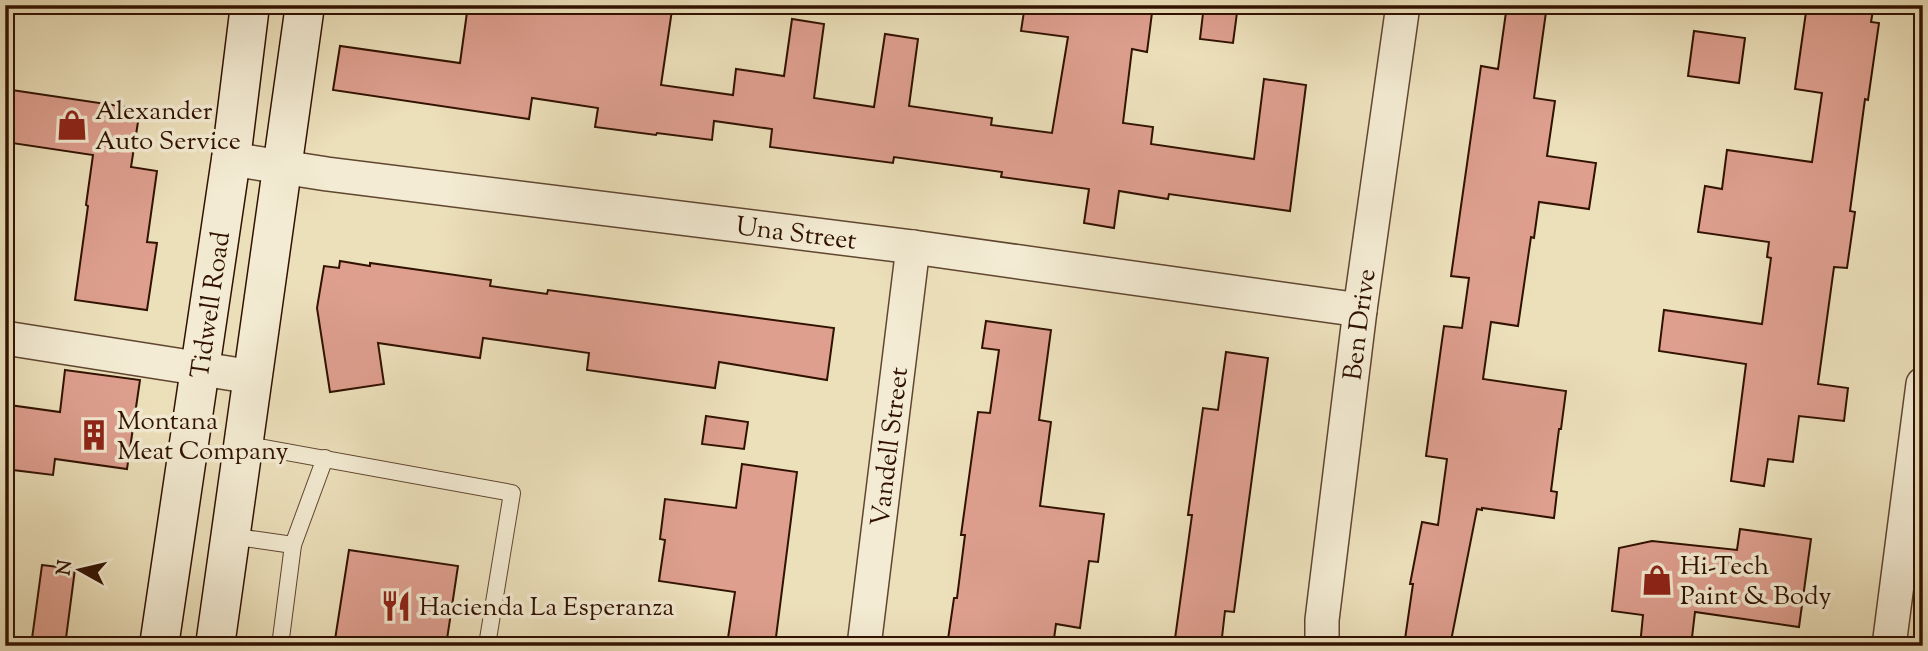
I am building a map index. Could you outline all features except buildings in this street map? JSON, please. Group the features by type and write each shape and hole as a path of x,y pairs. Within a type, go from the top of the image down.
{"main road":[{"name":"Tidwell Road","path":"160,638 231,159 250,5"},
{"name":"Tidwell Road","path":"216,640 305,5"},
{"path":"160,638 216,640"}],"street":[{"name":"Ben Drive","path":"1322,646 1322,620 1360,310 1403,5"},
{"name":"Una Street","path":"231,159 282,168 913,247 1360,310"},
{"name":"Vandell Street","path":"864,646 913,247"},
{"path":"5,338 253,377"},
{"path":"1889,646 1923,384"}],"lane":[{"path":"242,444 512,493 488,639"},
{"path":"280,646 293,545 326,458"},
{"path":"230,536 293,545"}],"place":[{"name":"Alexander Auto Service","path":"72,125"},
{"name":"Montana Meat Company","path":"94,435"},
{"name":"Hi-Tech Paint & Body","path":"1657,580"},
{"name":"Hacienda La Esperanza","path":"396,606"}]}
